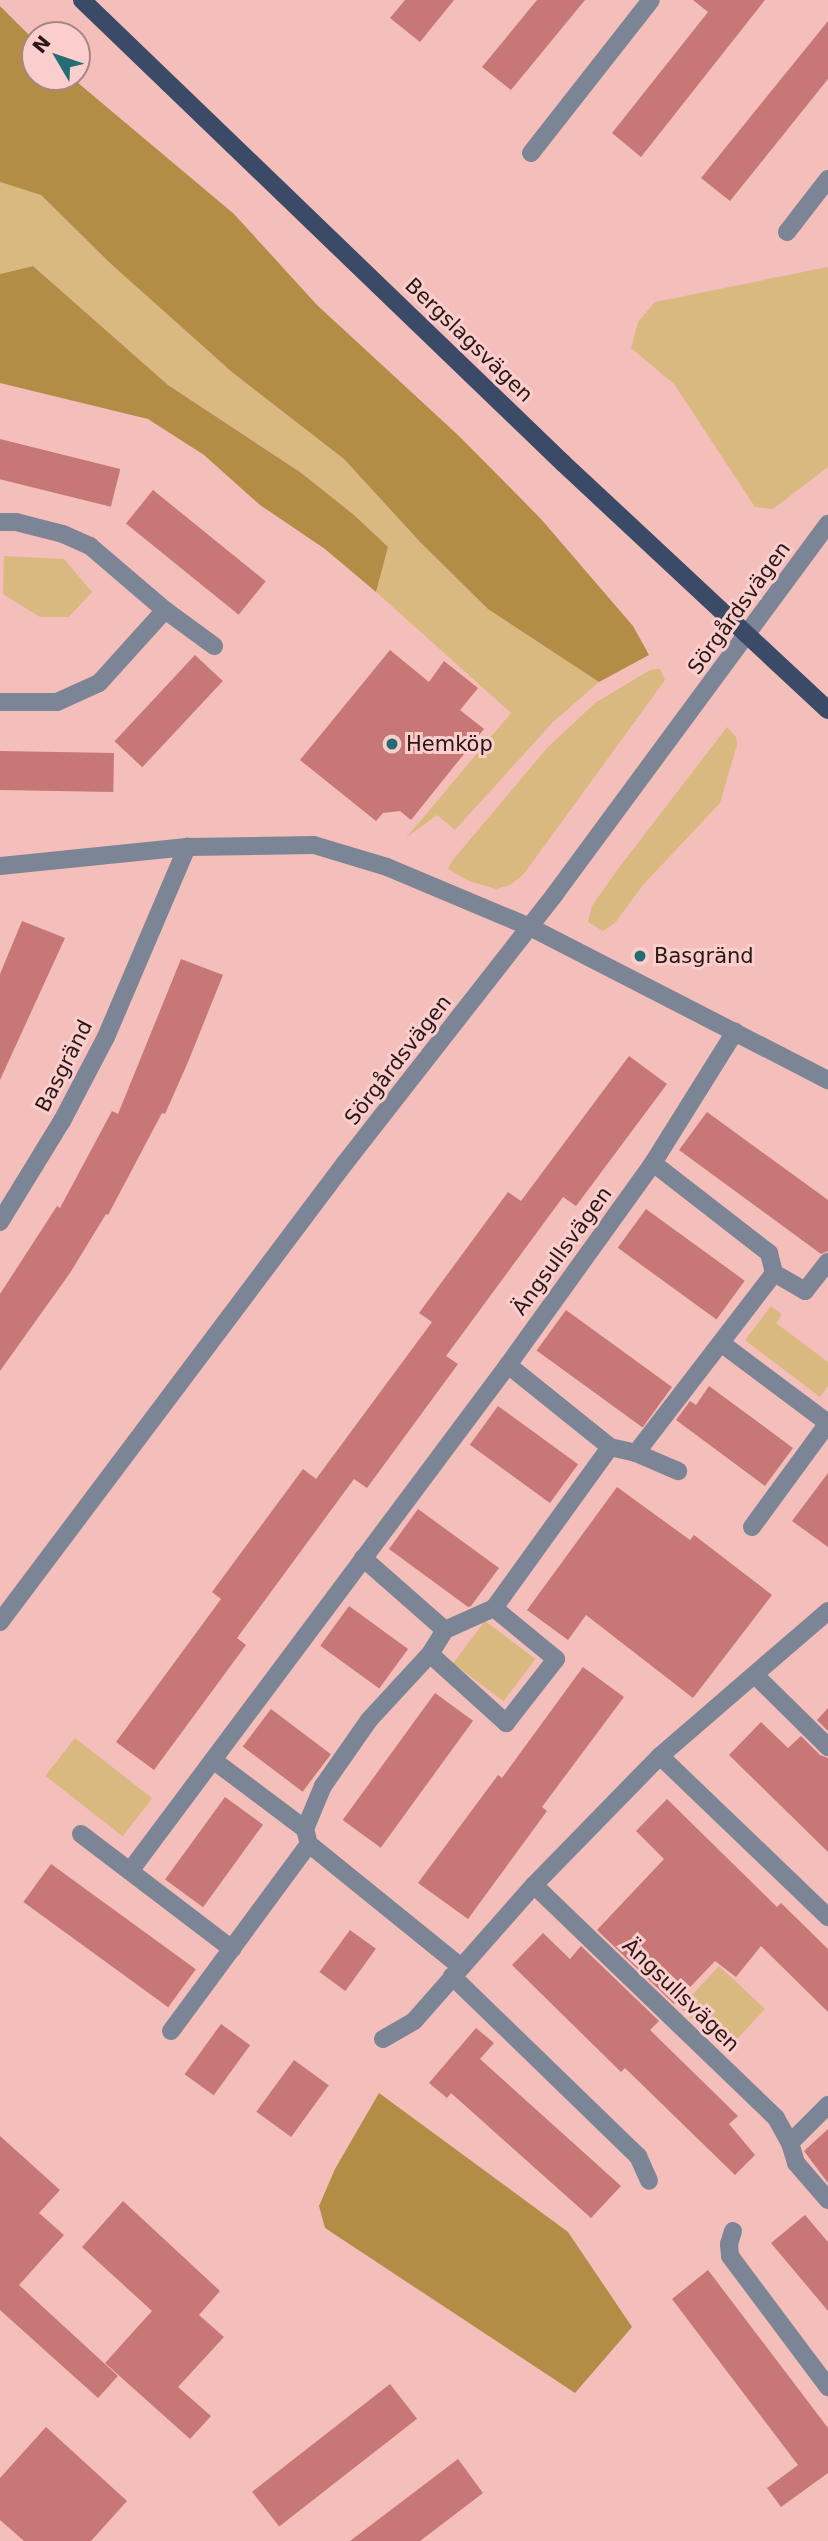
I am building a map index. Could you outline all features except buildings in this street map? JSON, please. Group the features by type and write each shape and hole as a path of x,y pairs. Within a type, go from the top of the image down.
{"main road":[{"name":"Bergslagsvägen","path":"82,0 746,635 828,710"}],"street":[{"path":"531,153 651,0"},
{"path":"787,232 828,179"},
{"path":"0,522 16,522 51,531 90,546 165,610 214,646"},
{"name":"Sörgårdsvägen","path":"0,1622 345,1163 530,927 828,524"},
{"path":"0,702 57,702 99,683 165,610"},
{"path":"0,866 187,847 314,845 387,867 530,927 828,1080"},
{"name":"Basgränd","path":"0,1222 62,1121 106,1037 187,847"},
{"name":"Ängsullsvägen","path":"130,1871 508,1365 653,1163 735,1032"},
{"path":"653,1163 769,1253 774,1273 805,1291 828,1262"},
{"path":"636,1453 774,1273"},
{"path":"721,1343 828,1423 752,1527"},
{"path":"508,1365 610,1447 636,1453 678,1471"},
{"path":"171,2031 232,1949 307,1837 323,1786 369,1720 430,1654 445,1630 494,1608 610,1447"},
{"path":"363,1558 445,1630"},
{"path":"430,1654 506,1723 556,1659 494,1608"},
{"path":"383,2039 414,2021 534,1885 660,1756 828,1611"},
{"path":"755,1675 828,1747"},
{"path":"660,1756 828,1917"},
{"path":"213,1760 307,1837 456,1972 638,2156 649,2181"},
{"path":"81,1834 232,1949"},
{"name":"Ängsullsvägen","path":"534,1885 776,2118 790,2143 796,2163 828,2200"},
{"path":"790,2143 828,2105"},
{"path":"733,2231 729,2244 730,2256 828,2386"}],"shaded area":[{"path":"0,6 21,27 21,91 88,91 234,214 317,305 459,436 541,519 633,626 649,655 599,682 488,609 421,543 344,459 233,373 111,264 41,195 0,182"},
{"path":"0,182 41,195 111,264 233,373 344,459 421,543 488,609 599,682 553,722 455,830 437,815 406,838 511,713 376,592 388,547 300,472 168,385 33,266 0,274"},
{"path":"33,266 168,385 300,472 354,515 388,547 376,592 325,549 260,505 204,455 148,419 0,383 0,274"},
{"path":"828,267 828,467 773,509 755,507 674,384 631,348 638,322 655,302"},
{"path":"4,556 64,559 92,592 69,617 40,617 3,594"},
{"path":"660,669 665,680 523,875 510,885 496,889 469,881 448,869 547,748 595,703 650,670"},
{"path":"727,727 736,737 737,745 720,803 643,885 615,923 603,931 588,922 592,906 618,869"},
{"path":"771,1306 782,1315 776,1323 828,1362 828,1386 820,1397 745,1340"},
{"path":"485,1621 535,1659 503,1701 453,1663"},
{"path":"75,1738 152,1798 123,1836 45,1776"},
{"path":"719,1966 765,2009 726,2051 680,2008"},
{"path":"379,2093 568,2232 632,2327 575,2393 325,2228 319,2206 335,2169"}],"place":[{"name":"Hemköp","path":"392,744"},
{"name":"Basgränd","path":"640,956"}]}
